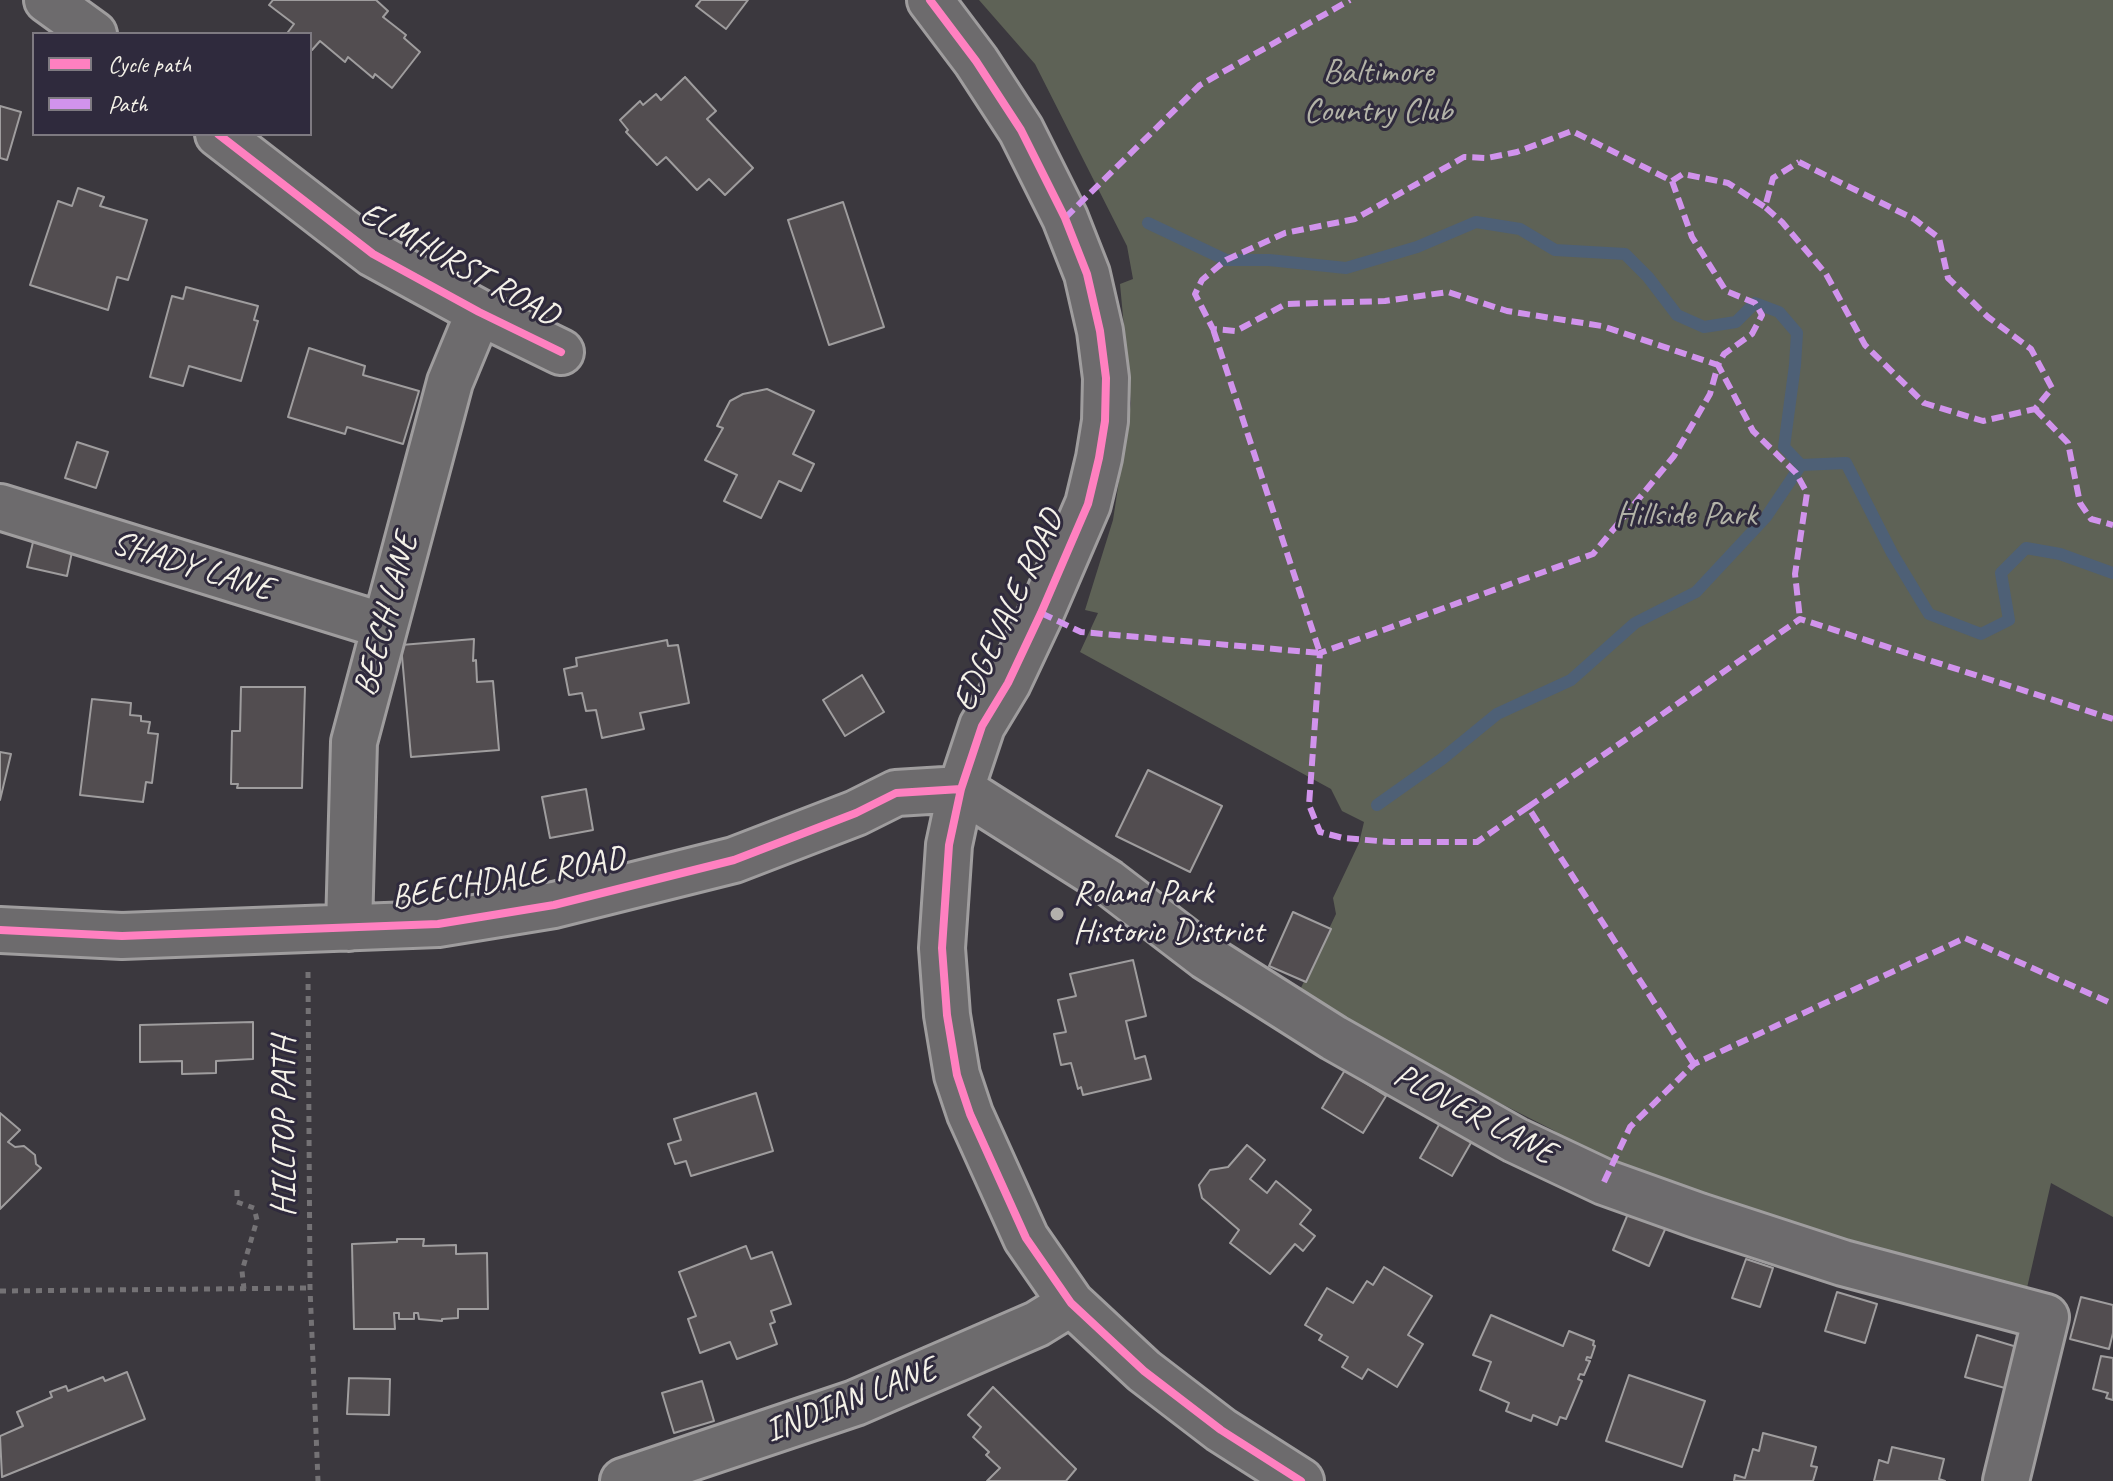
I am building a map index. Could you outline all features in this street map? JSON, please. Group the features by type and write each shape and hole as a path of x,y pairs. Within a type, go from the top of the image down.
{"street":[{"path":"47,0 91,32"},
{"name":"EDGEVALE ROAD","path":"930,0 976,61 1021,130 1065,218 1087,274 1100,331 1106,378 1105,421 1088,504 1008,683 982,726 961,789 949,845 942,948 947,1015 957,1075 1026,1238 1071,1303 1144,1371 1221,1430 1298,1480"},
{"name":"ELMHURST ROAD","path":"221,136 373,254 479,312 561,352"},
{"name":"BEECH LANE","path":"349,928 354,742 450,382 479,312"},
{"name":"SHADY LANE","path":"0,507 384,626"},
{"name":"BEECHDALE ROAD","path":"0,930 122,936 438,924 554,905 734,860 856,813 896,793 961,789"},
{"name":"PLOVER LANE","path":"961,789 1108,882 1244,982 1346,1046 1515,1140 1604,1182 1699,1216 1843,1263 2046,1317 2006,1481"},
{"name":"INDIAN LANE","path":"623,1481 855,1403 1037,1324 1071,1303"}],"path":[{"path":"237,1190 237,1202 254,1208 257,1220 242,1271 244,1289"},
{"path":"0,1291 310,1288"}],"green space":[{"name":"Hillside Park","path":"979,0 2113,0 2113,1217 2051,1183 2024,1301 1769,1221 1707,1195 1670,1186 1571,1142 1415,1060 1299,992 1336,914 1333,898 1359,843 1364,822 1342,811 1331,789 1080,652 1098,613 1085,610 1113,520 1131,403 1120,284 1133,279 1127,246 1035,64"}],"building":[{"path":"273,0 376,0 388,11 383,17 406,35 404,38 420,52 392,88 375,74 373,78 348,57 345,62 320,41 312,50 312,32 288,32 294,24 269,5"},
{"path":"701,0 748,0 726,29 696,6"},
{"path":"685,77 716,111 707,119 753,168 725,195 709,179 697,190 666,157 657,165 626,132 628,130 620,120 640,101 643,105 656,94 661,100"},
{"path":"0,106 21,112 7,160 0,158"},
{"path":"78,188 104,197 100,206 147,220 128,280 117,277 108,310 30,285 58,201 72,206"},
{"path":"843,202 884,327 829,345 788,220"},
{"path":"186,287 258,306 254,320 258,321 241,381 189,366 183,386 150,377 172,296 183,299"},
{"path":"309,348 365,366 363,375 419,391 403,444 347,427 345,434 288,417"},
{"path":"767,389 814,411 793,454 814,464 801,491 779,481 761,518 724,501 737,475 705,460 723,428 717,426 730,401 743,394"},
{"path":"77,442 108,452 96,488 65,478"},
{"path":"34,538 73,547 67,576 27,567"},
{"path":"474,639 473,661 476,660 477,682 493,681 499,750 411,757 401,645"},
{"path":"667,640 668,646 678,645 689,703 640,713 644,729 602,738 596,710 586,711 582,693 569,695 564,669 577,666 576,658"},
{"path":"862,675 884,712 845,736 823,700"},
{"path":"241,687 305,687 302,788 237,788 238,784 231,784 232,731 240,731"},
{"path":"92,699 131,703 130,715 141,716 141,721 150,722 148,733 158,734 152,783 146,782 143,802 80,795"},
{"path":"0,752 11,754 0,800"},
{"path":"1148,770 1222,806 1190,872 1116,836"},
{"path":"586,789 593,830 550,838 542,797"},
{"path":"1293,912 1331,929 1306,982 1269,966"},
{"path":"1133,960 1146,1016 1126,1021 1135,1059 1145,1056 1151,1079 1083,1095 1081,1087 1078,1089 1071,1063 1061,1065 1054,1034 1066,1032 1058,1000 1076,996 1070,974"},
{"path":"253,1022 253,1059 216,1061 216,1073 182,1074 182,1061 140,1062 140,1025"},
{"path":"1345,1070 1386,1096 1363,1133 1322,1108"},
{"path":"756,1093 773,1151 691,1176 686,1161 675,1164 668,1144 681,1140 674,1119"},
{"path":"0,1113 20,1130 8,1142 15,1147 24,1146 35,1155 36,1164 41,1168 0,1209"},
{"path":"1440,1123 1472,1141 1452,1176 1420,1158"},
{"path":"1247,1145 1265,1160 1250,1179 1267,1193 1276,1181 1311,1210 1300,1224 1315,1236 1303,1251 1295,1244 1270,1274 1230,1243 1239,1230 1202,1198 1199,1185 1210,1170 1228,1167"},
{"path":"1630,1209 1667,1225 1649,1266 1613,1250"},
{"path":"397,1239 424,1239 423,1246 456,1245 456,1254 487,1253 488,1309 458,1309 458,1318 442,1321 419,1319 418,1313 414,1313 414,1319 399,1319 399,1313 394,1313 395,1329 354,1329 352,1244 397,1242"},
{"path":"746,1246 751,1259 772,1252 791,1304 771,1311 775,1322 770,1324 777,1344 737,1359 730,1342 700,1353 688,1319 696,1316 679,1272"},
{"path":"1746,1259 1773,1268 1760,1307 1732,1298"},
{"path":"1384,1267 1432,1296 1408,1335 1423,1344 1397,1387 1368,1369 1362,1379 1342,1367 1348,1357 1319,1340 1322,1335 1305,1325 1327,1288 1353,1303 1367,1281 1373,1285"},
{"path":"1837,1292 1877,1304 1865,1343 1825,1331"},
{"path":"2081,1297 2113,1305 2113,1333 2109,1349 2070,1339"},
{"path":"1491,1315 1563,1346 1569,1331 1594,1341 1591,1358 1587,1357 1586,1360 1590,1361 1584,1375 1580,1374 1578,1379 1582,1381 1566,1419 1560,1417 1557,1425 1533,1415 1531,1421 1506,1411 1509,1403 1480,1390 1491,1362 1473,1355"},
{"path":"1977,1335 2017,1347 2005,1388 1965,1377"},
{"path":"2101,1356 2113,1358 2113,1400 2106,1398 2108,1393 2093,1389"},
{"path":"127,1372 145,1419 2,1477 0,1436 23,1426 17,1412 52,1397 50,1392 66,1386 68,1391 103,1377 105,1381"},
{"path":"1629,1375 1705,1401 1682,1467 1606,1441"},
{"path":"349,1378 390,1379 389,1415 347,1414"},
{"path":"702,1381 714,1421 674,1433 662,1393"},
{"path":"993,1387 1076,1469 1066,1481 987,1481 1000,1468 973,1437 981,1427 968,1415"},
{"path":"1763,1433 1816,1447 1811,1466 1817,1467 1813,1481 1734,1481 1735,1475 1745,1478 1753,1449 1759,1451"},
{"path":"1892,1447 1944,1459 1939,1479 1945,1481 1874,1481 1879,1460 1888,1463"}],"waterway":[{"path":"1148,223 1226,260 1269,260 1346,268 1417,247 1476,222 1520,229 1555,250 1625,254 1648,277 1677,315 1704,327 1736,322 1755,303 1779,312 1797,333 1784,447 1801,465"},
{"path":"1377,805 1442,759 1497,714 1571,680 1635,623 1696,592 1766,517 1801,465 1846,463 1892,553 1929,614 1981,634 2009,620 2001,573 2026,548 2060,554 2113,573"}],"marked path":[{"path":"1065,218 1200,85 1350,0"},
{"path":"1528,807 1477,842 1390,842 1343,838 1320,832 1309,805 1320,653 1593,554 1674,456 1710,394 1718,365 1602,326 1507,311 1448,292 1385,301 1286,304 1236,331 1213,329 1195,294 1202,280 1226,260 1285,233 1355,219 1464,157 1487,158 1517,152 1572,131 1672,181 1683,174 1728,183 1765,207"},
{"path":"1799,162 1914,219 1939,238 1948,278 1988,317 2031,349 2052,388 2035,409 1983,421 1924,403 1865,345 1826,274 1782,222 1765,207 1773,178 1799,162"},
{"path":"1672,181 1692,237 1726,291 1755,303 1762,315 1752,334 1724,354 1718,365 1753,431 1796,473 1807,493 1795,574 1800,619"},
{"path":"1041,613 1081,632 1320,653 1213,329"},
{"path":"2035,409 2068,443 2080,503 2091,519 2113,525"},
{"path":"1694,1064 1528,807 1800,619 2113,719"},
{"path":"1604,1182 1630,1127 1694,1064 1965,938 2113,1004"}],"cycle path":[{"path":"930,0 976,61 1021,130 1065,218 1087,274 1100,331 1106,378 1105,421 1088,504 1008,683 982,726 961,789 949,845 942,948 947,1015 957,1075 970,1114 1026,1238 1071,1303 1144,1371 1221,1430 1301,1481"},
{"path":"221,136 373,254 479,312 561,352"},
{"path":"0,930 122,936 438,924 554,905 734,860 856,813 896,793 961,789"}],"place":[{"name":"Roland Park Historic District","path":"1057,914"}],"park label":[{"name":"Baltimore Country Club","path":"1378,92"}]}
